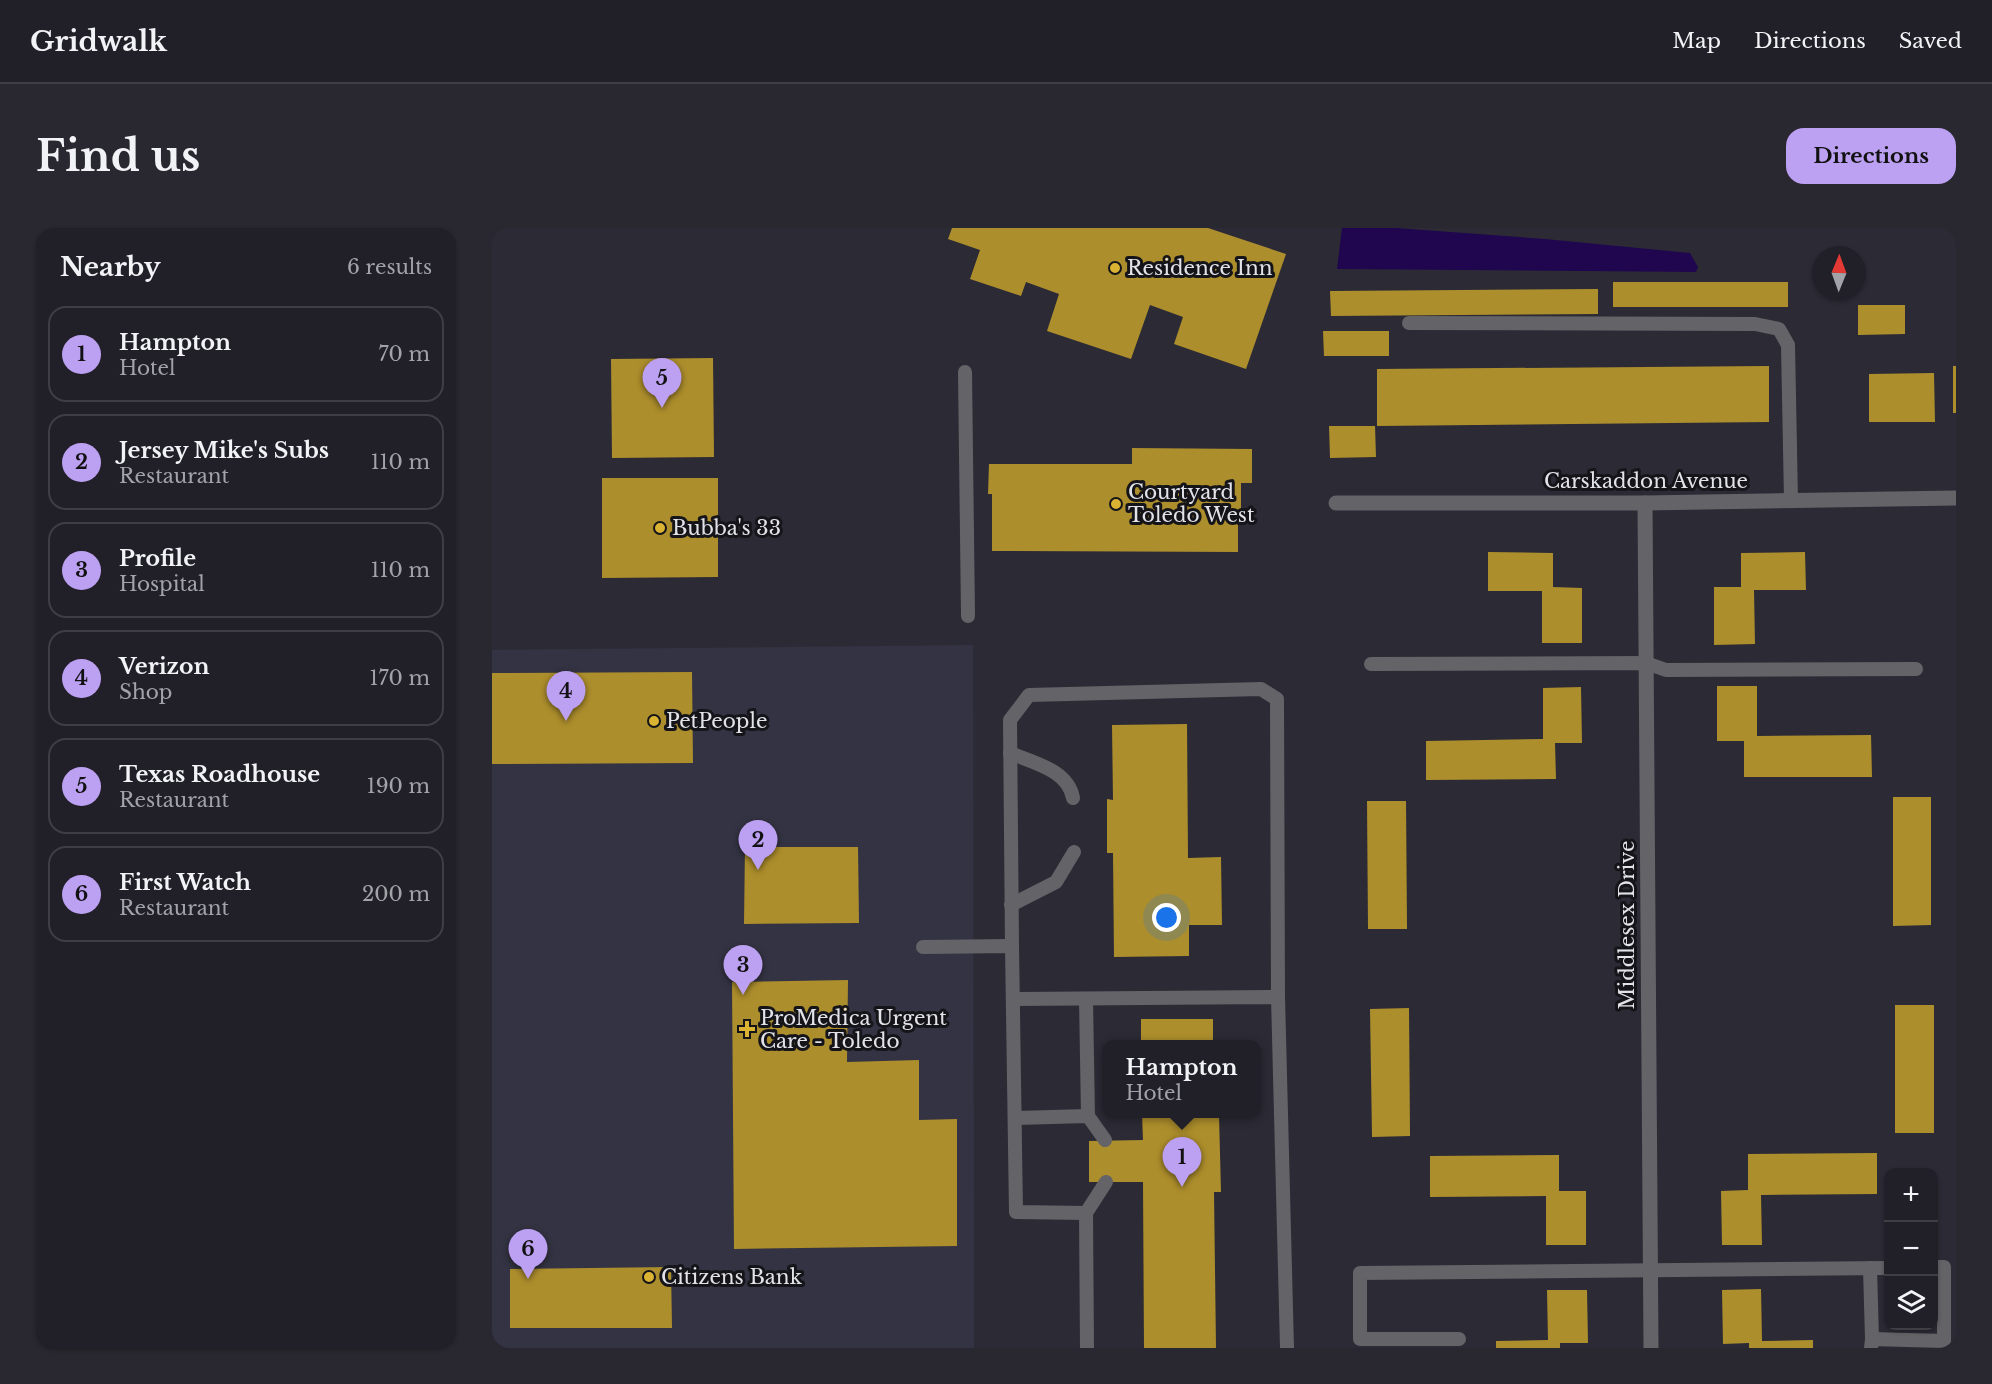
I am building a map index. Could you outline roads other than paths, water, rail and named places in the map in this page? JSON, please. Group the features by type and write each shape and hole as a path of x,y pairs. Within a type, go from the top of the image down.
{"street":[{"name":"Carskaddon Avenue","path":"1336,503 1956,498"},
{"name":"Middlesex Drive","path":"1645,502 1651,1348"}],"lane":[{"path":"1409,323 1755,324 1779,328 1788,345 1791,501"},
{"path":"965,372 968,616"},
{"path":"1371,664 1646,663 1666,670 1916,669"},
{"path":"1086,1213 1016,1212 1010,720 1029,695 1261,689 1277,699 1278,997 1287,1348"},
{"path":"1010,753 1054,771 1071,786 1073,798"},
{"path":"1011,905 1056,882 1074,852"},
{"path":"923,947 1012,946"},
{"path":"1014,999 1278,997"},
{"path":"1086,999 1088,1116 1105,1140"},
{"path":"1015,1118 1088,1116"},
{"path":"1086,1348 1086,1213 1106,1182"},
{"path":"1870,1268 1872,1343 1944,1341 1944,1267 1938,1267"},
{"path":"1459,1339 1360,1339 1360,1273 1884,1268"}],"place":[{"name":"Residence Inn","path":"1115,268"},
{"name":"Texas Roadhouse","path":"662,408"},
{"name":"Courtyard Toledo West","path":"1116,504"},
{"name":"Bubba's 33","path":"660,528"},
{"name":"Verizon","path":"566,721"},
{"name":"PetPeople","path":"654,721"},
{"name":"Jersey Mike's Subs","path":"758,870"},
{"name":"Profile","path":"743,995"},
{"name":"ProMedica Urgent Care - Toledo","path":"747,1029"},
{"name":"Hampton","path":"1182,1187"},
{"name":"Citizens Bank","path":"649,1277"},
{"name":"First Watch","path":"528,1279"}]}
